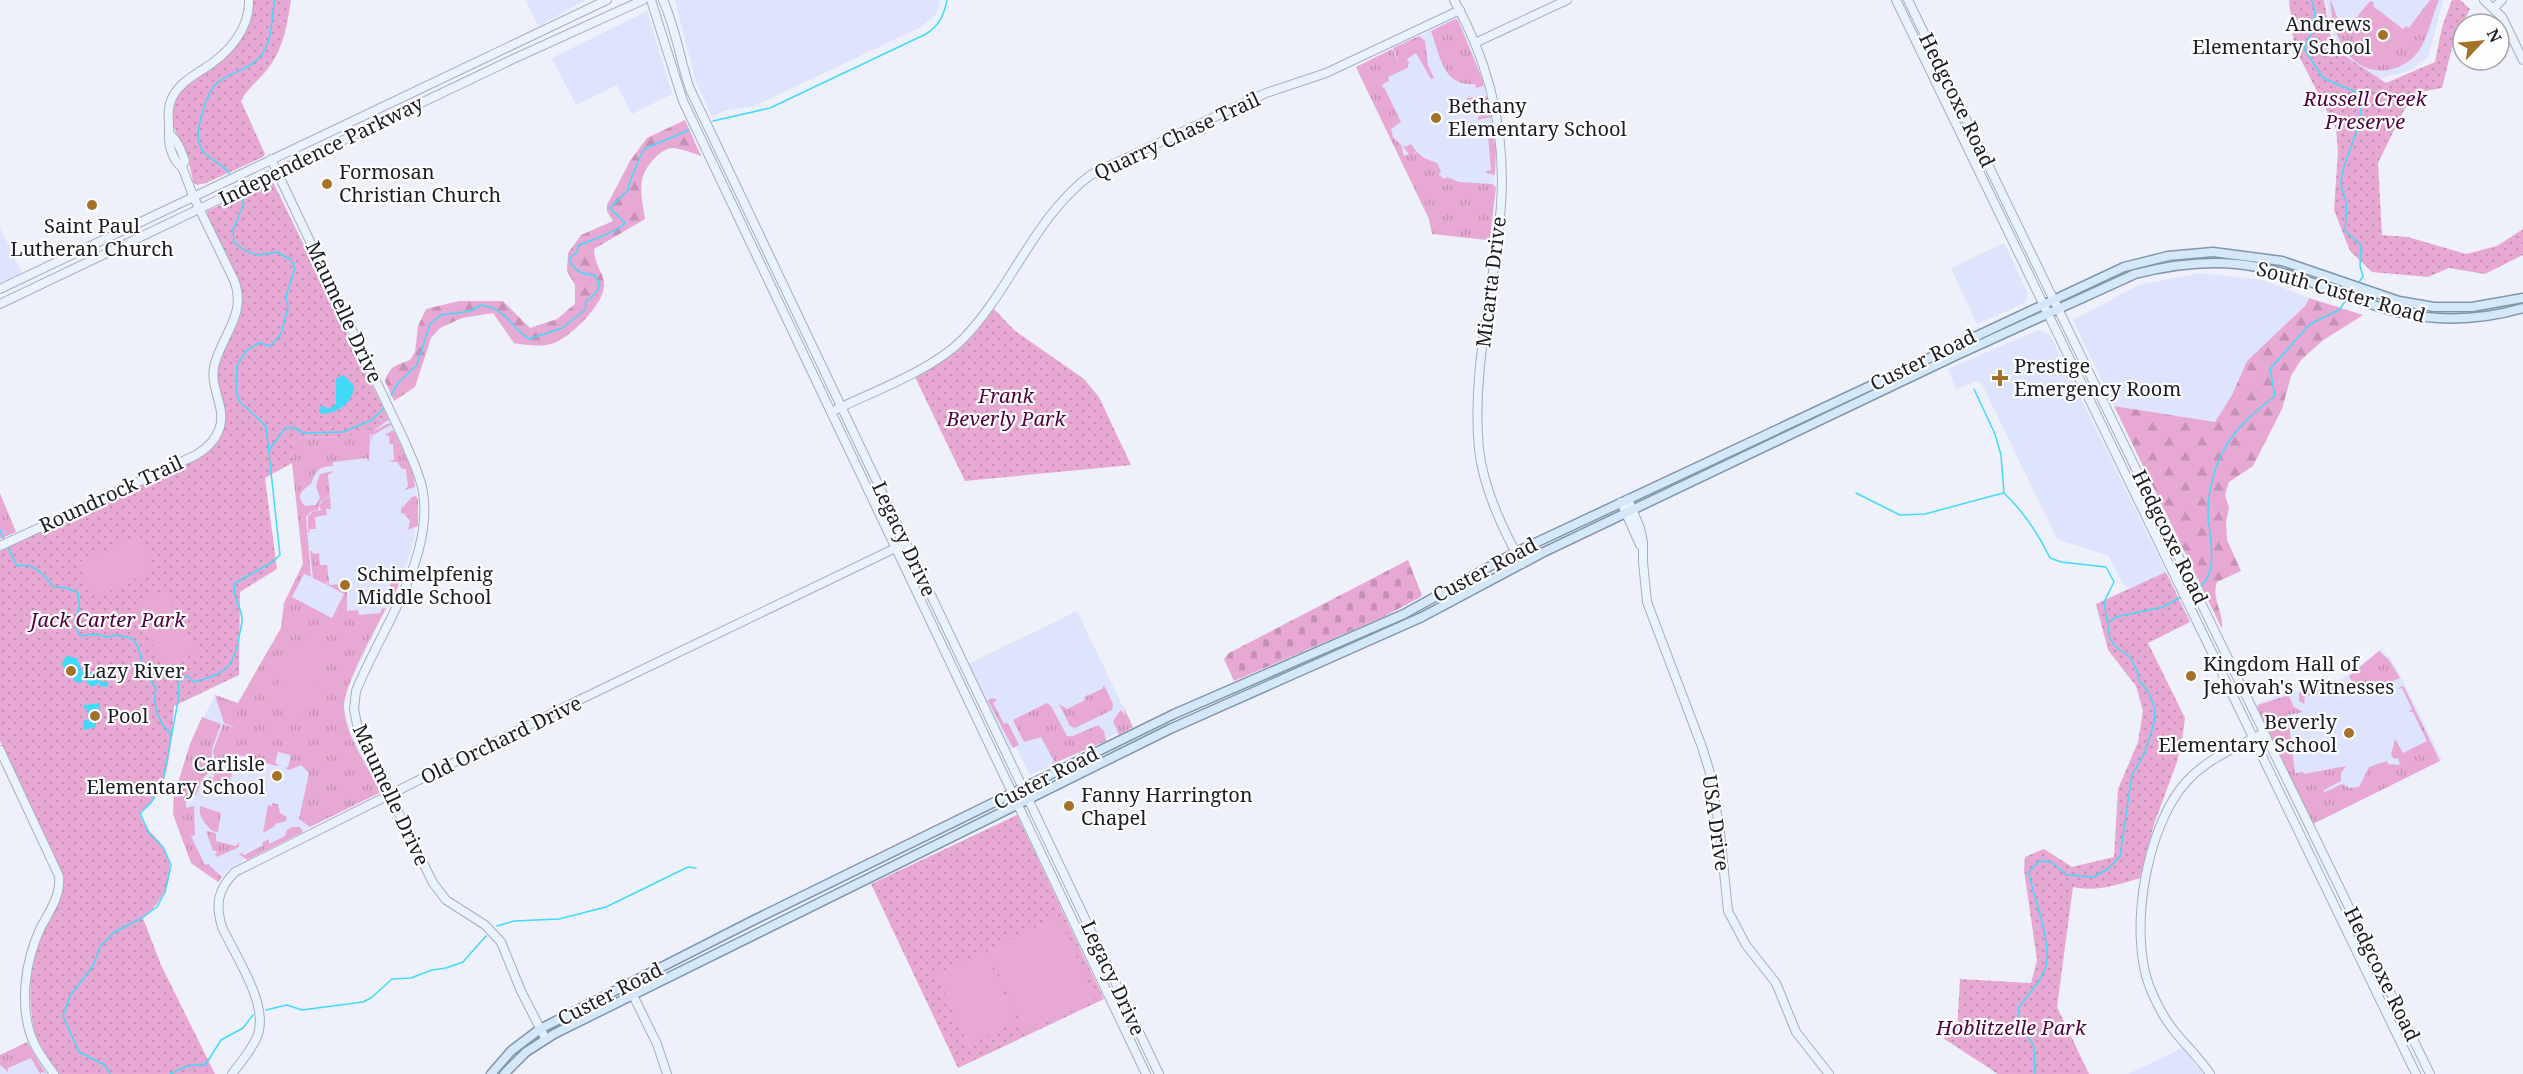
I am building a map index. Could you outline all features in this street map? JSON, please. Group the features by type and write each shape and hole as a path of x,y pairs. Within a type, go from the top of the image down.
{"main road":[{"path":"199,210 182,167 185,161 181,150 169,133 168,114 173,96 184,82 213,63 234,42 246,24 249,0"},
{"name":"Independence Parkway","path":"0,289 607,0"},
{"name":"Independence Parkway","path":"0,304 276,171 643,0"},
{"name":"Legacy Drive","path":"651,0 683,100 1146,1074"},
{"name":"Legacy Drive","path":"663,0 674,28 682,67 690,89 1159,1074"},
{"name":"Micarta Drive","path":"1454,0 1484,63 1495,106 1501,179 1500,207 1478,391 1479,451 1493,501 1522,564"},
{"path":"1475,43 1567,0"},
{"name":"Hedgcoxe Road","path":"1896,0 2416,1074"},
{"name":"Hedgcoxe Road","path":"1908,0 2430,1074"},
{"path":"2484,0 2494,8 2507,26 2523,60"},
{"path":"2494,8 2502,0"},
{"name":"Quarry Chase Trail","path":"831,412 934,362 963,339 1059,205 1077,185 1092,174 1266,93 1326,73 1460,10"},
{"path":"569,20 574,33"},
{"path":"672,70 682,67"},
{"name":"Maumelle Drive","path":"271,159 400,431 416,467 423,491 424,519 416,560 360,681 354,700 358,730 433,883 442,896 485,925 501,942 521,991 545,1038"},
{"path":"1989,193 2000,188"},
{"name":"Roundrock Trail","path":"0,546 196,455 210,446 220,426 221,411 214,389 214,369 236,318 238,295 234,280 199,210"},
{"name":"Custer Road","path":"491,1074 511,1051 540,1029 1174,714 1404,614 1515,552 2124,267 2147,260 2188,253 2213,252 2282,261 2399,301 2434,307 2497,304 2523,298"},
{"name":"South Custer Road","path":"2059,308 2135,274 2158,268 2205,264 2254,266 2289,275 2397,312 2433,318 2493,316 2523,308"},
{"path":"2397,312 2399,301"},
{"name":"Custer Road","path":"504,1074 526,1052 545,1038 1017,804 1214,709 1273,685 1422,617 1629,511 2059,308"},
{"path":"1970,338 1974,347"},
{"path":"2101,423 2113,418"},
{"name":"USA Drive","path":"1624,501 1643,552 1647,602 1710,773 1720,832 1728,911 1746,945 1776,983 1796,1032 1829,1074"},
{"path":"2147,519 2159,513"},
{"name":"Old Orchard Drive","path":"232,1074 257,1039 261,1016 257,1000 222,927 217,906 223,885 235,872 575,702 906,543"},
{"path":"969,704 980,699"},
{"path":"2210,1074 2166,1019 2150,986 2143,958 2140,927 2142,901 2160,822 2175,795 2194,774 2264,733"},
{"path":"1116,743 1121,754"},
{"path":"0,750 59,876 59,890 34,944 27,971 29,1026 34,1042 54,1074"},
{"path":"940,830 945,840"},
{"path":"1052,877 1063,872"},
{"path":"706,946 711,956"},
{"path":"628,985 657,1044 667,1074"}],"shaded area":[{"path":"526,0 586,0 538,26"},
{"path":"675,0 940,0 937,13 921,27 754,106 724,111 712,117 696,82"},
{"name":"Andrews Elementary School","path":"2326,0 2443,0 2428,57 2409,71 2374,80 2351,65 2338,46 2329,23"},
{"path":"647,11 672,94 632,114 617,85 576,105 552,58"},
{"name":"Bethany Elementary School","path":"1458,17 1482,77 1494,132 1495,186 1488,239 1432,233 1429,219 1356,67"},
{"path":"0,228 22,273 0,283"},
{"path":"2004,243 2028,294 2025,303 1977,324 1951,268"},
{"path":"2200,273 2263,280 2309,298 2306,305 2247,361 2232,395 2215,422 2114,406 2073,320 2139,285"},
{"path":"2038,330 2050,335 2166,572 2132,589 2123,584 2109,556 2057,539 1982,384 1978,381 1956,389 1948,369"},
{"path":"389,420 416,484 414,540 406,565 348,688 344,707 350,732 381,792 246,859 227,871 218,882 191,863 173,814 174,796 190,744 215,695 238,703 281,628 284,603 303,564 292,463"},
{"path":"1077,611 1132,726 1030,775 1016,747 1009,750 968,664"},
{"name":"Beverly Elementary School","path":"2381,649 2400,674 2442,760 2313,824 2256,707 2257,704 2279,695 2329,685 2350,674"},
{"path":"27,1042 50,1074 0,1074 0,1055"},
{"path":"2182,1047 2203,1074 2128,1074 2171,1054"}],"green space":[{"path":"254,0 291,0 286,29 277,55 241,101 265,154 263,157 206,183 197,185 193,182 187,155 174,126 172,116 174,104 188,85 231,52 239,43 249,23"},
{"name":"Russell Creek Preserve","path":"2289,0 2324,0 2333,48 2386,83 2435,62 2442,27 2452,0 2460,0 2470,9 2469,12 2451,12 2451,52 2442,88 2420,92 2404,110 2378,163 2382,235 2408,237 2466,254 2497,246 2523,229 2523,255 2485,274 2449,268 2428,277 2372,272 2350,251 2334,210 2338,152 2336,129 2294,46"},
{"path":"2330,0 2342,22 2352,23 2372,1 2373,6 2403,29 2406,26 2409,28 2430,0 2439,0 2421,47 2411,60 2393,69 2373,70 2364,67 2347,53 2335,28"},
{"path":"1455,19 1458,20 1483,86 1476,88 1475,84 1464,84 1456,80 1449,75 1440,60 1431,31"},
{"path":"1419,36 1425,41 1428,65 1434,78 1431,79 1416,53 1407,59 1409,63 1407,68 1388,77 1389,81 1383,84 1382,88 1384,87 1401,122 1391,129 1393,137 1401,145 1404,156 1409,154 1402,145 1405,147 1411,144 1416,151 1413,154 1417,152 1424,158 1437,163 1441,171 1439,175 1445,179 1447,177 1459,182 1492,184 1496,187 1490,238 1487,240 1432,234 1429,219 1356,67 1392,49 1400,65 1393,48"},
{"path":"1485,96 1488,98 1492,117 1478,120 1479,115 1465,102 1467,98"},
{"path":"685,120 701,156 673,148 659,154 651,162 641,186 645,219 594,249 604,280 603,292 585,320 558,341 551,344 528,345 514,343 493,313 462,318 440,328 431,338 415,387 394,401 385,381 391,369 410,360 415,352 418,326 426,309 459,301 503,301 530,328 557,319 575,304 575,285 567,271 568,253 581,235 613,221 607,211 607,205 630,161 647,138"},
{"path":"1492,128 1496,151 1495,175 1486,173 1491,170 1488,135 1484,135 1484,129"},
{"name":"Jack Carter Park","path":"273,182 389,420 348,436 328,438 303,436 292,444 292,463 265,478 277,569 240,592 239,675 174,706 164,779 157,794 140,814 144,824 164,848 170,867 167,886 157,904 143,918 161,965 215,1074 59,1074 37,1039 32,1016 31,975 42,931 60,896 63,880 0,741 0,551 194,460 216,443 222,433 225,420 218,384 218,369 240,315 242,296 235,274 212,230 207,211"},
{"path":"2309,298 2363,315 2322,341 2301,360 2291,376 2282,409 2253,466 2229,482 2225,495 2229,508 2226,522 2227,540 2241,571 2217,582 2216,600 2222,629 2114,406 2215,422 2232,395 2247,361 2306,305"},
{"name":"Frank Beverly Park","path":"991,309 995,310 1014,330 1084,379 1099,397 1131,465 965,481 914,375 937,364 960,348"},
{"path":"387,421 372,432 389,423 391,425 373,435 370,443 372,433 370,435 369,462 367,458 333,462 333,466 318,470 311,484 300,496 305,506 316,505 320,498 316,486 320,474 334,471 328,475 330,495 320,502 318,510 310,512 306,517 311,577 304,574 292,597 332,618 344,594 326,584 329,582 329,585 342,584 347,587 347,611 358,610 359,615 381,613 381,609 386,608 354,672 344,707 348,728 381,792 310,827 299,819 309,773 301,765 289,770 285,768 288,767 291,755 278,752 275,763 279,765 277,766 265,763 264,759 260,759 260,762 253,760 254,756 236,756 235,760 221,764 215,763 213,751 223,724 237,729 224,723 215,695 238,703 281,628 284,603 303,564 292,444 303,436 327,438 346,436"},
{"path":"394,431 413,472 415,487 404,490 408,487 406,469 402,469 397,462 388,461 394,460 393,444 390,444 389,436 385,435"},
{"path":"0,493 16,532 0,539"},
{"path":"330,496 331,509 326,509 327,515 315,517 316,529 310,529 308,533 308,516 312,512 321,510 319,506 322,501"},
{"path":"416,496 418,526 408,530 410,521 405,514 401,513 401,509 412,497"},
{"path":"139,535 155,569 95,598 78,563"},
{"path":"310,551 313,554 319,553 320,565 327,565 329,581 325,584 313,578"},
{"path":"1408,560 1422,595 1419,598 1383,617 1234,681 1224,659 1229,653"},
{"path":"394,569 401,578 393,600 389,603 383,599 387,597"},
{"name":"Hoblitzelle Park","path":"2166,572 2190,622 2148,643 2185,718 2177,762 2154,824 2140,878 2099,888 2073,887 2057,1007 2089,1074 1998,1074 1943,1038 1957,1032 1960,979 2031,983 2037,960 2024,870 2025,857 2044,849 2072,867 2114,857 2118,789 2138,742 2143,711 2136,686 2108,650 2096,604"},
{"path":"165,590 197,652 165,669 133,606"},
{"path":"304,633 335,648 302,716 271,701"},
{"path":"2379,651 2389,660 2400,678 2388,683 2371,681 2362,689 2361,696 2358,696 2349,676"},
{"path":"2342,681 2348,691 2347,694 2343,691 2305,696 2304,704 2299,701 2299,693 2315,691"},
{"path":"1104,685 1113,704 1112,710 1075,728 1070,726 1059,704 1067,709 1085,700 1084,697 1102,689"},
{"path":"2402,686 2440,761 2313,824 2258,705 2289,695 2293,706 2303,712 2288,715 2295,773 2303,772 2304,774 2346,766 2341,773 2341,781 2324,790 2321,785 2327,797 2325,792 2342,784 2350,788 2359,787 2369,767 2387,761 2388,764 2400,765 2398,758 2394,759 2391,755 2395,739 2403,753 2427,741 2413,712 2409,712 2412,709 2402,688 2398,689"},
{"path":"993,698 997,700 993,703 1004,724 1008,723 1019,745 1013,748 989,703 988,700"},
{"path":"1047,703 1051,706 1067,736 1073,736 1098,725 1104,731 1106,741 1052,764 1054,761 1041,737 1024,742 1013,720"},
{"path":"1123,706 1133,727 1119,735 1113,721 1121,710 1126,716"},
{"path":"202,717 221,724 212,749 212,767 202,780 196,795 186,797 186,808 194,806 195,835 191,836 205,865 208,864 222,877 218,882 191,863 173,814 174,796 190,744"},
{"path":"230,767 233,771 227,789 205,786 210,776 212,778 215,776 213,774"},
{"path":"272,803 278,804 280,813 287,817 286,821 275,824 263,833 268,805 272,806"},
{"path":"200,806 221,813 218,832 212,831 205,823 200,813"},
{"path":"1017,815 1104,999 958,1068 871,884"},
{"path":"300,827 303,832 247,860 239,854 244,855 262,846 263,842 269,839 269,844 285,836 287,830"},
{"path":"206,831 216,833 216,841 236,846 239,842 239,847 217,857"},
{"path":"1058,917 1096,999 1026,1032 987,950"},
{"path":"985,952 1017,1022 968,1044 936,974"},
{"path":"27,1042 46,1074 43,1072 40,1074 31,1058 8,1068 8,1072 0,1065 0,1055"}],"water":[{"path":"344,375 354,386 351,398 333,412 321,414 319,410 322,405 328,409 336,404 336,379"},
{"name":"Lazy River","path":"67,656 77,658 82,671 95,673 101,681 109,683 107,687 100,686 99,683 92,687 84,680 80,683 74,681 73,673 66,671 62,665"},
{"name":"Pool","path":"100,703 100,708 94,709 100,709 101,715 96,720 96,727 84,730 83,721 91,718 87,716 88,709 84,709 84,705"}],"waterway":[{"path":"230,175 223,166 201,149 198,137 200,121 209,94 217,83 250,66 261,56 269,38 275,0"},
{"path":"713,121 770,108 926,34 940,20 947,0"},
{"path":"2311,0 2315,19 2304,48 2323,78 2360,94 2358,128 2341,180 2346,202 2345,231 2361,245 2360,266 2363,276 2358,284"},
{"path":"391,395 399,382 417,365 430,324 441,315 471,311 481,305 491,307 529,339 562,328 585,310 586,301 596,293 599,283 594,275 581,273 575,269 569,258 576,253 579,245 611,232 625,223 610,208 628,190 644,149 689,130"},
{"path":"110,1074 105,1065 79,1052 63,1016 70,996 93,966 100,947 113,933 142,918 157,907 165,892 171,865 163,847 149,833 140,813 150,804 162,786 179,696 178,683 187,676 194,682 213,676 220,673 230,663 237,648 242,621 235,593 235,583 271,563 280,555 266,426 239,401 236,389 237,365 247,350 259,343 271,346 281,334 288,308 286,296 295,268 290,259 276,252 254,254 234,242 233,230 244,203 239,193"},
{"path":"2196,589 2204,583 2211,565 2208,504 2214,474 2222,453 2245,421 2275,396 2270,369 2310,324 2339,310 2346,300"},
{"path":"1974,389 1995,434 2001,455 2004,493 2030,524 2050,558 2061,562 2106,567 2114,582 2104,602 2110,639 2117,648 2130,657 2140,682 2149,693 2155,710 2154,723 2145,752 2132,775 2120,856 2109,868 2094,877 2067,875 2051,862 2039,861 2029,872 2047,948 2047,960 2043,974 2018,1008 2020,1021 2034,1047 2035,1074"},
{"path":"269,450 285,428 295,428 303,433 343,432 372,420 383,409"},
{"path":"1856,493 1900,515 1925,514 2003,493"},
{"path":"0,530 4,539"},
{"path":"8,547 17,566 34,568 54,587 67,588 78,593 79,606 75,624 80,636 96,634 131,638 138,646 143,667 149,672 149,677 156,689 155,701 160,720 172,734"},
{"path":"2110,622 2116,617 2163,607 2181,597"},
{"path":"497,926 514,921 559,919 606,907 688,867 696,868"},
{"path":"266,1010 287,1005 302,1010 363,1002 371,998 392,979 411,978 463,962 486,936"},
{"path":"170,1074 187,1066 206,1064 221,1040 243,1028 253,1015"}],"place":[{"name":"Andrews Elementary School","path":"2383,35"},
{"name":"Bethany Elementary School","path":"1436,118"},
{"name":"Formosan Christian Church","path":"327,184"},
{"name":"Saint Paul Lutheran Church","path":"92,205"},
{"name":"Prestige Emergency Room","path":"2000,378"},
{"name":"Schimelpfenig Middle School","path":"345,585"},
{"name":"Lazy River","path":"71,671"},
{"name":"Kingdom Hall of Jehovah's Witnesses","path":"2191,676"},
{"name":"Pool","path":"95,716"},
{"name":"Beverly Elementary School","path":"2349,733"},
{"name":"Carlisle Elementary School","path":"277,776"},
{"name":"Fanny Harrington Chapel","path":"1069,806"}]}
